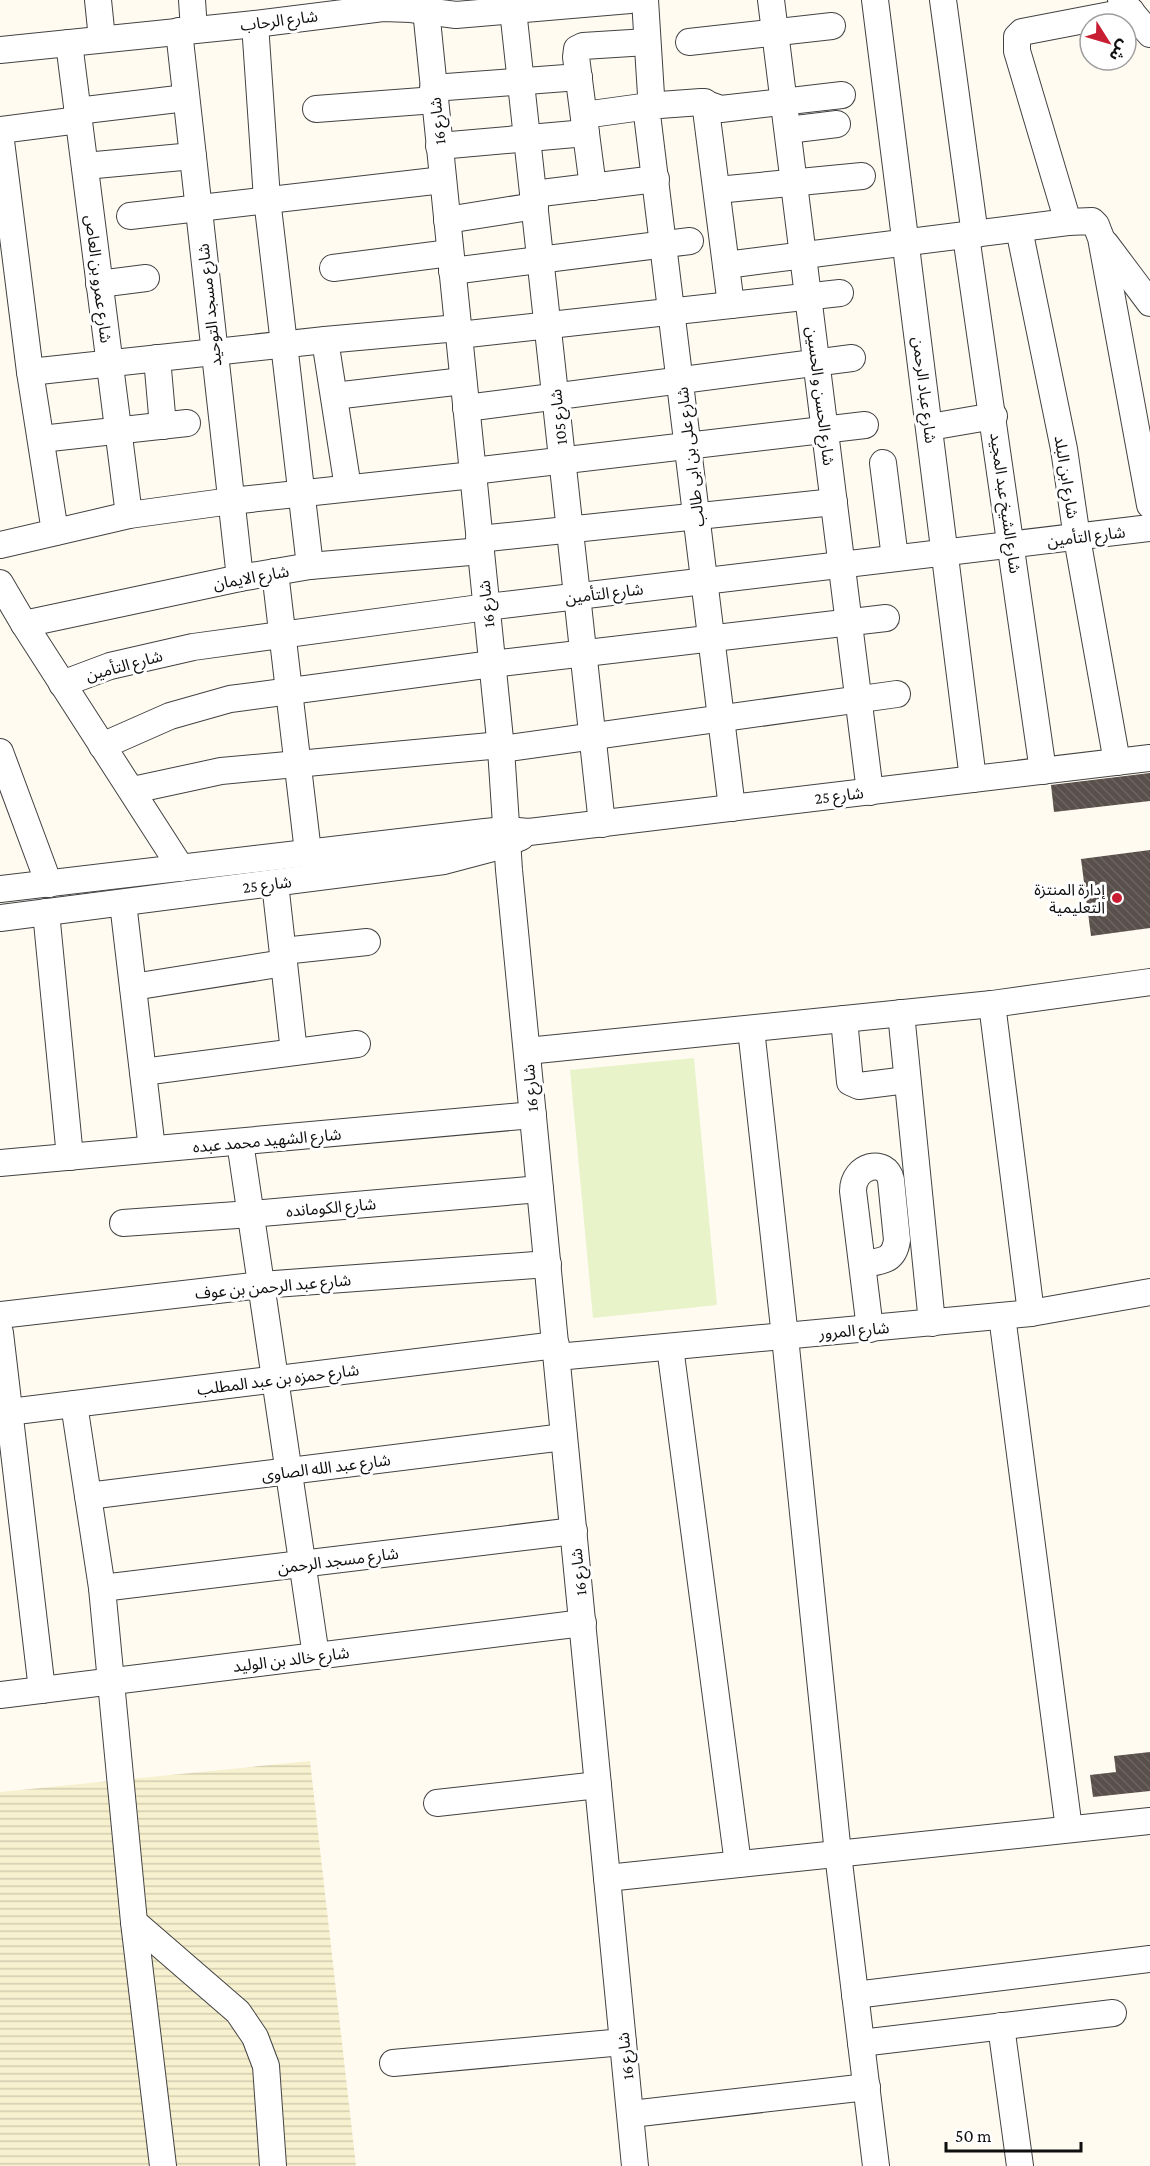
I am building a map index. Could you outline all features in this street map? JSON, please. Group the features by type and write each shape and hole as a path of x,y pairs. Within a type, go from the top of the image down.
{"street":[{"path":"98,0 102,39"},
{"path":"187,31 192,0"},
{"name":"شارع الرحاب","path":"0,50 255,24 318,8 383,8 426,5 456,15 508,7 630,0"},
{"name":"شارع على بن ابى طالب","path":"645,0 651,99 646,106 732,808"},
{"name":"شارع الحسن و الحسين","path":"771,0 870,792"},
{"name":"شارع عباد الرحمن","path":"875,0 973,779"},
{"name":"شارع الشيخ عبد المجيد","path":"943,0 994,416 1043,771"},
{"name":"شارع 16","path":"426,5 492,664 514,835 527,1051 635,2166"},
{"path":"1068,222 1017,51 1017,37 1022,32 1126,5 1150,34"},
{"name":"شارع 105","path":"508,7 521,81 602,824"},
{"path":"255,24 267,199 310,566"},
{"path":"689,42 832,26"},
{"name":"شارع مسجد التوحيد","path":"187,31 186,99 240,578"},
{"path":"593,187 575,53 579,47 647,42"},
{"name":"شارع عمرو بن العاص","path":"69,43 129,515"},
{"path":"316,109 521,81 579,77"},
{"path":"439,146 527,138 646,106 705,102 721,109 842,94"},
{"path":"55,532 30,372 0,132 78,116 186,99"},
{"path":"705,102 731,305"},
{"path":"788,130 837,124"},
{"path":"85,166 193,156"},
{"path":"717,190 862,177"},
{"path":"447,220 593,187 656,179"},
{"path":"130,216 443,180"},
{"path":"726,265 1085,220 1092,221 1150,303"},
{"name":"شارع ابن البلد","path":"1019,229 1064,449 1077,538 1118,762"},
{"path":"1099,231 1150,504"},
{"path":"333,268 540,260 690,241"},
{"path":"99,284 146,278"},
{"path":"30,372 325,340 548,325 840,293"},
{"path":"325,340 348,488"},
{"path":"40,439 175,425 157,358"},
{"path":"466,408 852,358"},
{"path":"333,396 463,381"},
{"path":"930,427 994,416"},
{"path":"0,544 129,515 865,425"},
{"path":"883,463 895,558"},
{"name":"شارع الايمان","path":"24,624 240,578 310,566 480,545 570,530 834,502"},
{"name":"شارع التأمين","path":"62,684 110,666 194,647 487,607 1150,528"},
{"path":"274,572 308,852"},
{"path":"0,583 62,684 133,790 181,868"},
{"path":"102,746 170,716 231,699 492,664 886,618"},
{"path":"133,790 221,771 501,747 897,694"},
{"path":"0,752 49,884"},
{"name":"شارع 25","path":"0,890 308,852 514,835 1150,758"},
{"name":"شارع 25","path":"0,918 444,861 514,835"},
{"path":"275,883 294,1052"},
{"path":"123,903 152,1149"},
{"path":"46,912 70,1157"},
{"path":"133,987 367,942"},
{"path":"527,1051 992,1004 1150,982"},
{"path":"992,1004 1031,1313"},
{"path":"901,1014 932,1323"},
{"path":"844,1019 850,1082 859,1086 907,1080"},
{"path":"751,1029 838,1854 876,2166"},
{"path":"143,1072 357,1044"},
{"name":"شارع الشهيد محمد عبده","path":"0,1163 533,1115"},
{"path":"240,1142 316,1656"},
{"name":"شارع الكومانده","path":"123,1223 540,1189"},
{"name":"شارع عبد الرحمن بن عوف","path":"0,1314 261,1285 548,1264"},
{"path":"862,1264 870,1329"},
{"name":"شارع المرور","path":"556,1351 670,1347 932,1323 1031,1313 1150,1292"},
{"path":"1002,1316 1069,1829"},
{"path":"0,1333 5,1412 42,1690"},
{"path":"670,1347 738,1864"},
{"name":"شارع حمزه بن عبد المطلب","path":"5,1412 275,1379 556,1351"},
{"path":"74,1404 102,1588 134,1922 163,2166"},
{"name":"شارع عبد الله الصاوى","path":"88,1496 564,1437"},
{"name":"شارع مسجد الرحمن","path":"102,1588 574,1531"},
{"name":"شارع خالد بن الوليد","path":"0,1695 583,1623"},
{"path":"437,1803 598,1785"},
{"path":"607,1878 1150,1821"},
{"path":"134,1922 238,2012 255,2037 266,2066 273,2166"},
{"path":"855,1995 1150,1959"},
{"path":"861,2043 1113,2013"},
{"path":"1001,2026 1020,2166"},
{"path":"393,2063 623,2042"},
{"path":"631,2114 867,2087"}],"shaded area":[{"path":"310,1761 356,2166 0,2166 0,1792"}],"green space":[{"path":"694,1058 717,1305 593,1318 570,1070"}],"building":[{"path":"1150,773 1150,801 1054,812 1051,785"},
{"path":"1150,850 1150,928 1091,936 1081,859"},
{"path":"1150,1752 1150,1791 1093,1797 1090,1775 1116,1772 1114,1756"}],"place":[{"name":"إدارة المنتزة التعليمية","path":"1117,898"}]}
